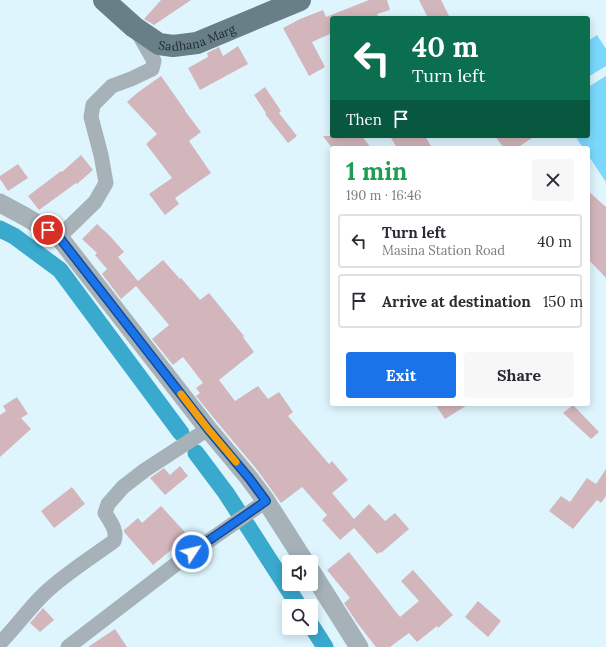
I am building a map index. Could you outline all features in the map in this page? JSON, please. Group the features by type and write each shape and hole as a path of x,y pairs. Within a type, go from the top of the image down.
{"main road":[{"name":"Sadhana Marg","path":"104,0 134,27 159,44 173,46 197,43 300,0"}],"street":[{"path":"59,237 95,202 106,183 102,155 90,117 93,105 112,86 152,69 154,61 134,27"},
{"path":"0,203 59,237 208,429 249,478 266,501 301,555"},
{"path":"0,643 44,594 61,579 114,541 116,537 115,532 105,513 108,504 124,487 145,470 208,429"},
{"path":"68,647 180,561 266,501"},
{"path":"318,583 359,647"}],"shaded area":[{"path":"597,35 606,49 606,66 590,76 590,40"},
{"path":"606,76 606,182 590,158 590,146 582,146 576,138 590,138 590,86"}],"building":[{"path":"161,0 191,0 154,25 144,19"},
{"path":"369,0 387,0 390,10 377,14 378,16 330,16 330,34 312,42 325,67 309,76 283,28 300,19 323,10 326,17"},
{"path":"419,0 441,0 449,16 427,16"},
{"path":"238,46 248,64 200,90 188,68 208,57 207,53 219,47 223,56"},
{"path":"161,76 201,132 189,141 211,173 175,198 179,204 165,215 149,194 172,178 146,144 157,134 127,102"},
{"path":"265,87 281,111 279,113 297,136 288,143 265,114 266,113 254,95"},
{"path":"323,136 330,136 330,138 364,138 370,146 330,146"},
{"path":"391,138 426,138 431,146 396,146"},
{"path":"496,138 532,138 520,146 502,146"},
{"path":"81,155 93,170 77,184 76,183 39,210 28,196 61,171 62,172"},
{"path":"18,164 28,178 8,191 0,179 0,176"},
{"path":"590,193 606,207 606,278 590,261"},
{"path":"97,224 124,252 118,257 138,281 163,260 200,300 209,293 244,336 243,337 254,352 219,380 235,401 258,386 268,399 279,392 293,412 288,416 329,464 332,461 348,480 332,493 354,519 369,504 385,521 395,513 409,529 381,553 380,552 377,554 354,528 340,540 322,520 327,515 302,487 281,503 258,471 196,396 200,393 196,388 203,383 183,357 173,365 152,339 169,325 136,286 121,299 102,274 107,269 95,255 97,253 82,239"},
{"path":"17,397 28,414 21,418 31,429 0,457 0,415 6,411 3,406"},
{"path":"436,406 466,406 445,419"},
{"path":"574,406 599,432 591,439 563,413"},
{"path":"180,466 188,476 165,495 150,478 164,468 170,475"},
{"path":"606,469 606,496 601,503 597,500 573,529 549,511 561,496 570,502 587,478 596,484"},
{"path":"72,487 85,504 54,528 41,511"},
{"path":"161,506 193,541 175,554 171,550 153,565 124,532 124,530 138,518 142,523"},
{"path":"349,552 400,617 419,601 401,581 413,570 453,615 438,628 437,626 417,642 409,633 390,647 376,647 344,603 350,598 327,570"},
{"path":"478,601 501,621 488,637 465,617"},
{"path":"43,608 54,620 40,632 30,623"},
{"path":"115,629 127,647 88,647"}],"waterway":[{"path":"0,229 14,236 60,270 181,433"},
{"path":"196,453 239,513"},
{"path":"245,522 294,599"},
{"path":"317,635 325,647"}],"slow traffic":[{"path":"181,394 236,462"}],"route":[{"path":"48,230 59,237 208,429 266,501 192,552"}]}
